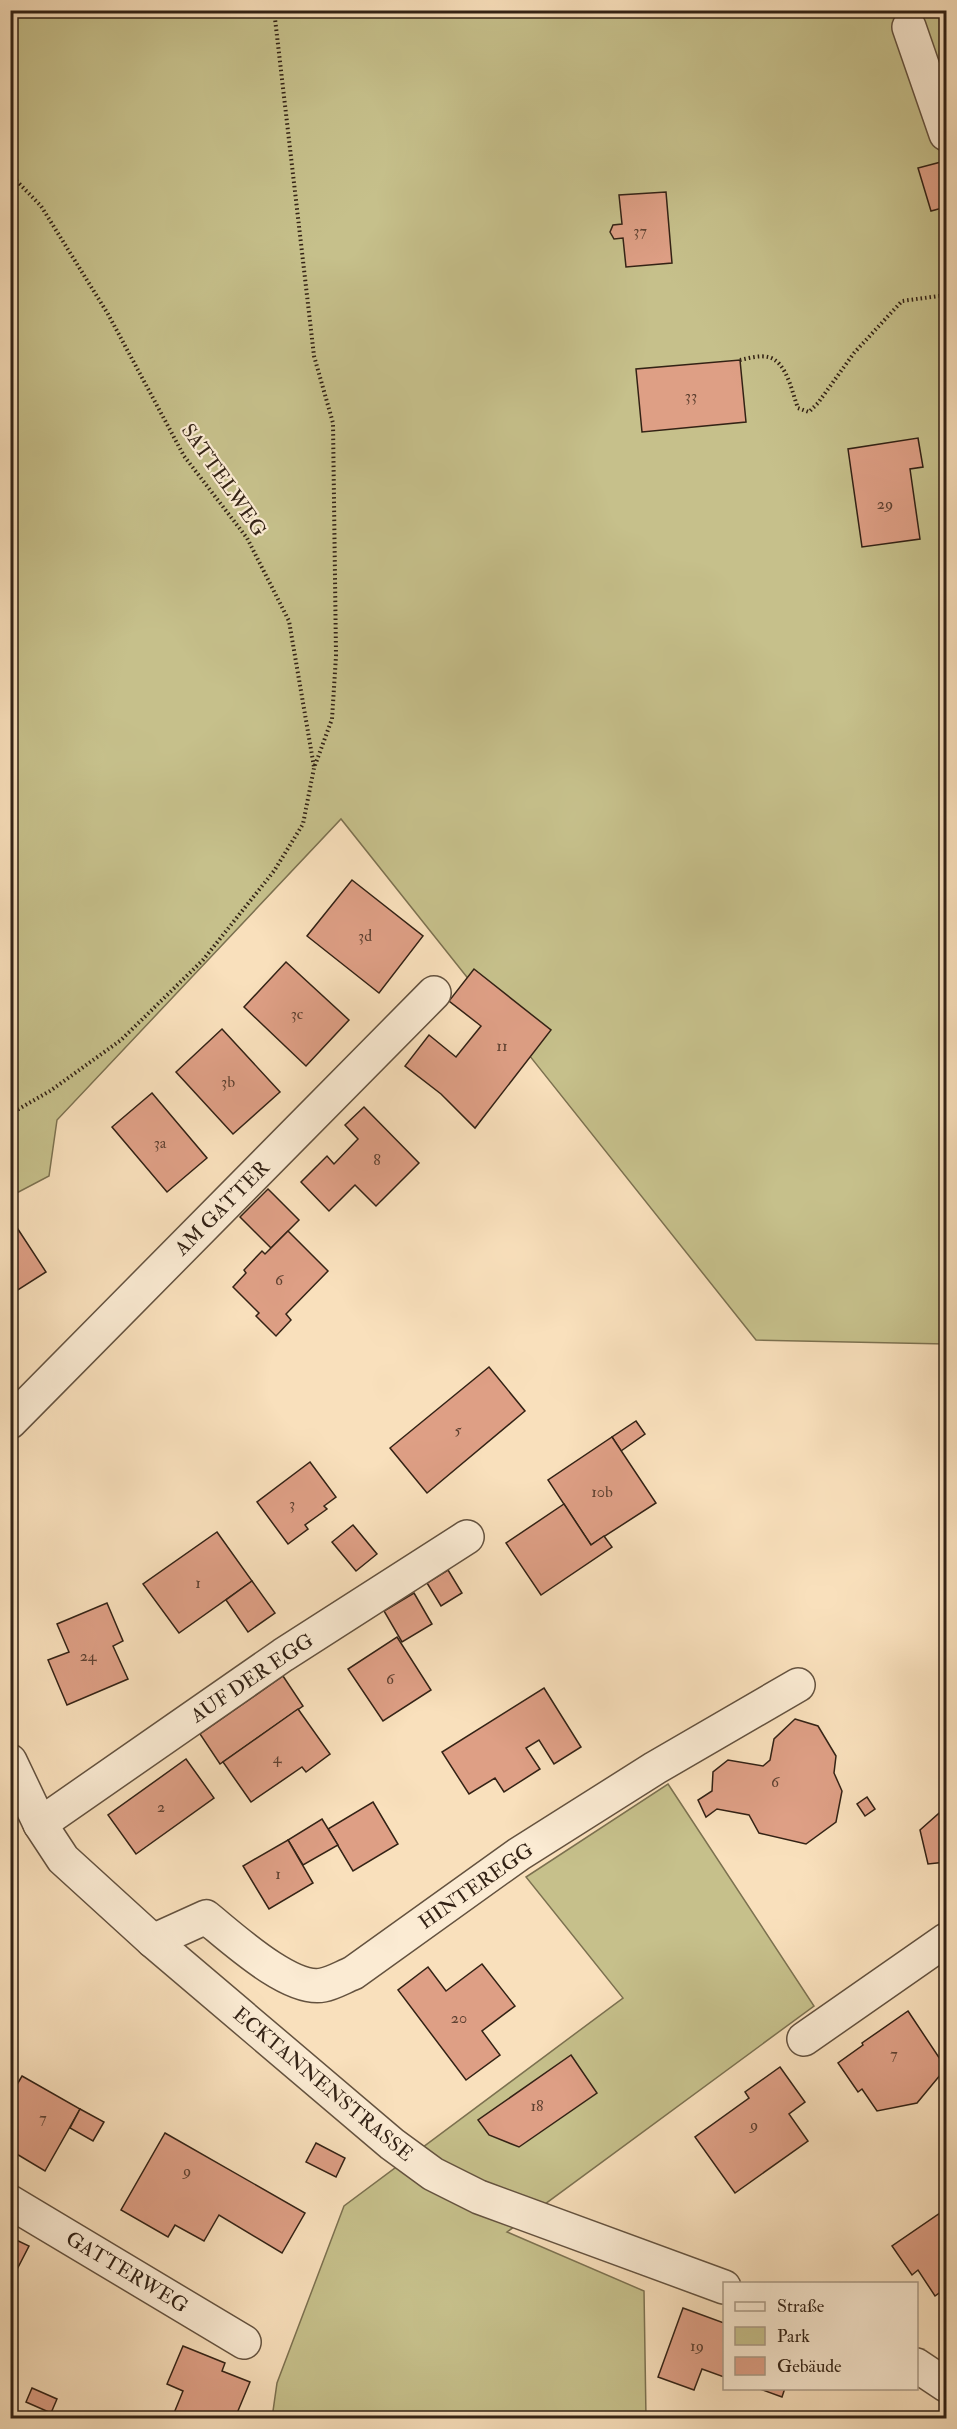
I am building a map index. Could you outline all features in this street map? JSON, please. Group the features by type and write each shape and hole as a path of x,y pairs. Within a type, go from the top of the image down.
{"street":[{"path":"909,27 946,134"},
{"name":"AM GATTER","path":"10,1422 434,993"},
{"name":"AUF DER EGG","path":"40,1824 283,1655 466,1537"},
{"name":"HINTEREGG","path":"153,1941 206,1917 275,1971 297,1982 321,1986 353,1973 519,1854 655,1768 798,1685"},
{"name":"ECKTANNENSTRASSE","path":"10,1761 40,1824 63,1859 153,1941 392,2144 433,2174 479,2197 723,2287"},
{"path":"804,2039 946,1940"},
{"name":"GATTERWEG","path":"10,2202 244,2342"},
{"path":"918,2366 946,2385"}],"path":[{"path":"10,1114 50,1091 121,1040 202,960 274,871 303,824 314,768 332,718 336,656 333,423 314,356 286,103 273,10"},
{"name":"SATTELWEG","path":"10,174 47,215 108,314 184,456 247,537 289,621 314,768"},
{"path":"740,360 766,356 775,359 781,366 798,408 809,412 854,353 902,301 946,295"}],"green space":[{"path":"11,11 946,11 946,1344 756,1340 341,819 57,1120 49,1176 11,1196"},
{"path":"668,1784 814,2006 507,2232 644,2291 646,2418 272,2418 277,2383 344,2206 623,1998 526,1877"}],"building":[{"path":"941,162 946,184 946,207 931,211 918,168"},
{"path":"666,192 672,263 626,267 623,238 614,239 610,232 613,225 622,224 619,195"},
{"path":"740,360 746,422 642,432 636,369"},
{"path":"918,438 923,467 910,469 920,539 862,547 848,449"},
{"path":"352,880 423,936 379,993 307,936"},
{"path":"286,962 349,1020 306,1066 244,1007"},
{"path":"474,969 551,1030 475,1128 441,1094 405,1066 429,1035 456,1057 481,1026 449,1001"},
{"path":"222,1029 280,1092 233,1134 176,1072"},
{"path":"152,1093 207,1158 167,1192 112,1127"},
{"path":"364,1107 419,1163 376,1206 355,1185 329,1211 301,1182 327,1156 334,1164 358,1139 345,1125"},
{"path":"268,1189 299,1220 271,1248 240,1217"},
{"path":"10,1217 46,1272 10,1295"},
{"path":"288,1231 328,1271 286,1314 291,1320 276,1336 256,1316 259,1313 233,1287 246,1273 244,1270 262,1251 265,1254"},
{"path":"489,1367 525,1411 427,1493 390,1448"},
{"path":"636,1421 645,1434 621,1451 612,1437"},
{"path":"612,1437 656,1503 591,1545 548,1480"},
{"path":"310,1462 336,1497 324,1506 327,1509 305,1525 308,1529 288,1544 257,1502"},
{"path":"564,1504 591,1545 604,1536 612,1547 541,1595 506,1543"},
{"path":"353,1525 377,1554 356,1571 332,1542"},
{"path":"217,1532 252,1581 179,1633 143,1584"},
{"path":"448,1570 462,1593 441,1606 427,1583"},
{"path":"252,1581 275,1613 248,1632 226,1600"},
{"path":"414,1593 432,1624 402,1642 384,1611"},
{"path":"107,1603 123,1641 113,1646 128,1679 67,1705 48,1660 69,1652 57,1624"},
{"path":"397,1637 431,1690 383,1721 348,1669"},
{"path":"283,1676 303,1706 220,1764 200,1734"},
{"path":"544,1688 581,1747 554,1764 539,1740 526,1748 540,1769 504,1792 495,1778 469,1794 442,1752"},
{"path":"298,1709 330,1754 306,1772 302,1767 251,1802 223,1762"},
{"path":"795,1719 818,1726 836,1756 834,1773 842,1791 836,1822 806,1844 759,1833 749,1815 717,1809 706,1817 698,1800 712,1791 713,1772 728,1760 763,1766 770,1760 774,1739"},
{"path":"186,1759 214,1798 136,1854 108,1815"},
{"path":"867,1797 875,1809 865,1816 857,1804"},
{"path":"373,1802 398,1844 353,1871 328,1829"},
{"path":"946,1807 946,1862 928,1864 920,1830"},
{"path":"322,1819 338,1845 303,1865 288,1840"},
{"path":"288,1840 313,1883 269,1909 243,1866"},
{"path":"482,1964 515,2006 482,2031 500,2055 466,2080 398,1990 428,1967 446,1991"},
{"path":"908,2011 946,2068 917,2103 877,2111 862,2089 858,2092 838,2063"},
{"path":"571,2055 597,2093 519,2147 489,2135 478,2120"},
{"path":"780,2067 805,2102 789,2114 808,2141 735,2193 695,2137 749,2098 745,2092"},
{"path":"22,2076 80,2109 45,2171 10,2150 12,2134 10,2133 10,2092 12,2093"},
{"path":"80,2109 104,2122 93,2141 70,2128"},
{"path":"165,2133 305,2213 282,2253 219,2215 204,2241 175,2225 168,2237 121,2210"},
{"path":"316,2143 345,2158 336,2177 306,2162"},
{"path":"946,2209 946,2288 935,2296 918,2270 912,2275 892,2246"},
{"path":"10,2237 29,2246 10,2283"},
{"path":"683,2308 723,2323 723,2377 702,2369 694,2390 658,2377"},
{"path":"183,2346 225,2363 222,2371 250,2382 235,2418 172,2418 183,2391 167,2384"},
{"path":"32,2388 57,2399 51,2413 26,2402"},
{"path":"763,2390 784,2390 782,2397"}]}
